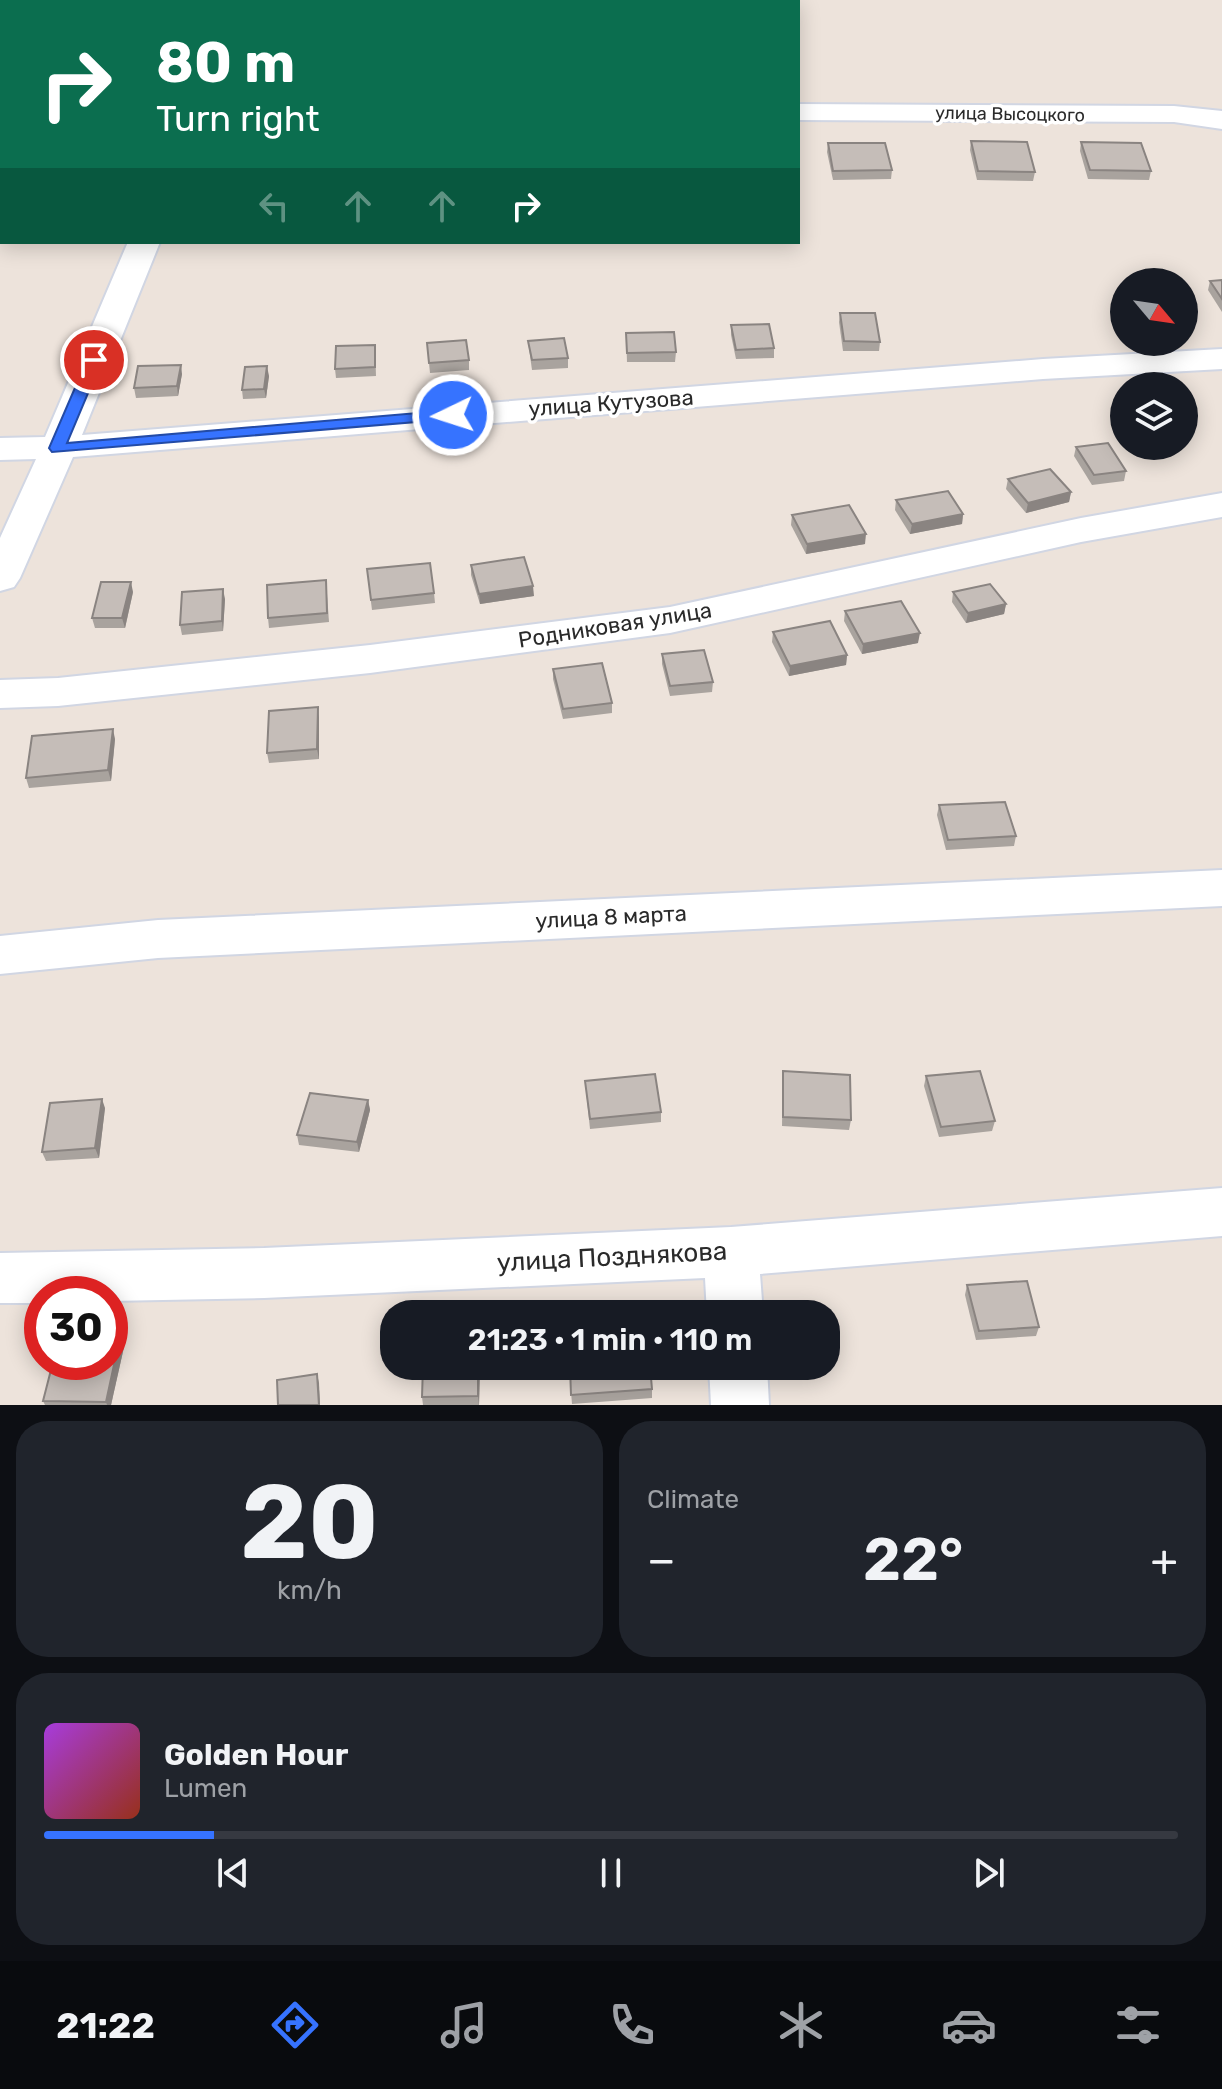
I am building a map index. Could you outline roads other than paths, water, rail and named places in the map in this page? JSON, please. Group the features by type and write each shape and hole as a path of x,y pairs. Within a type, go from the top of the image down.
{"street":[{"name":"улица Высоцкого","path":"800,112 1174,114 1222,120"},
{"path":"0,578 45,486 57,448 143,244"},
{"name":"улица Кутузова","path":"0,449 57,448 158,437 996,373 1222,359"},
{"name":"Родниковая улица","path":"0,694 58,692 370,659 670,620 1081,530 1222,505"},
{"name":"улица 8 марта","path":"0,955 158,939 1222,888"},
{"name":"улица Позднякова","path":"0,1278 264,1273 731,1252 1222,1212"},
{"path":"731,1252 734,1300"},
{"path":"739,1380 740,1405"}]}
